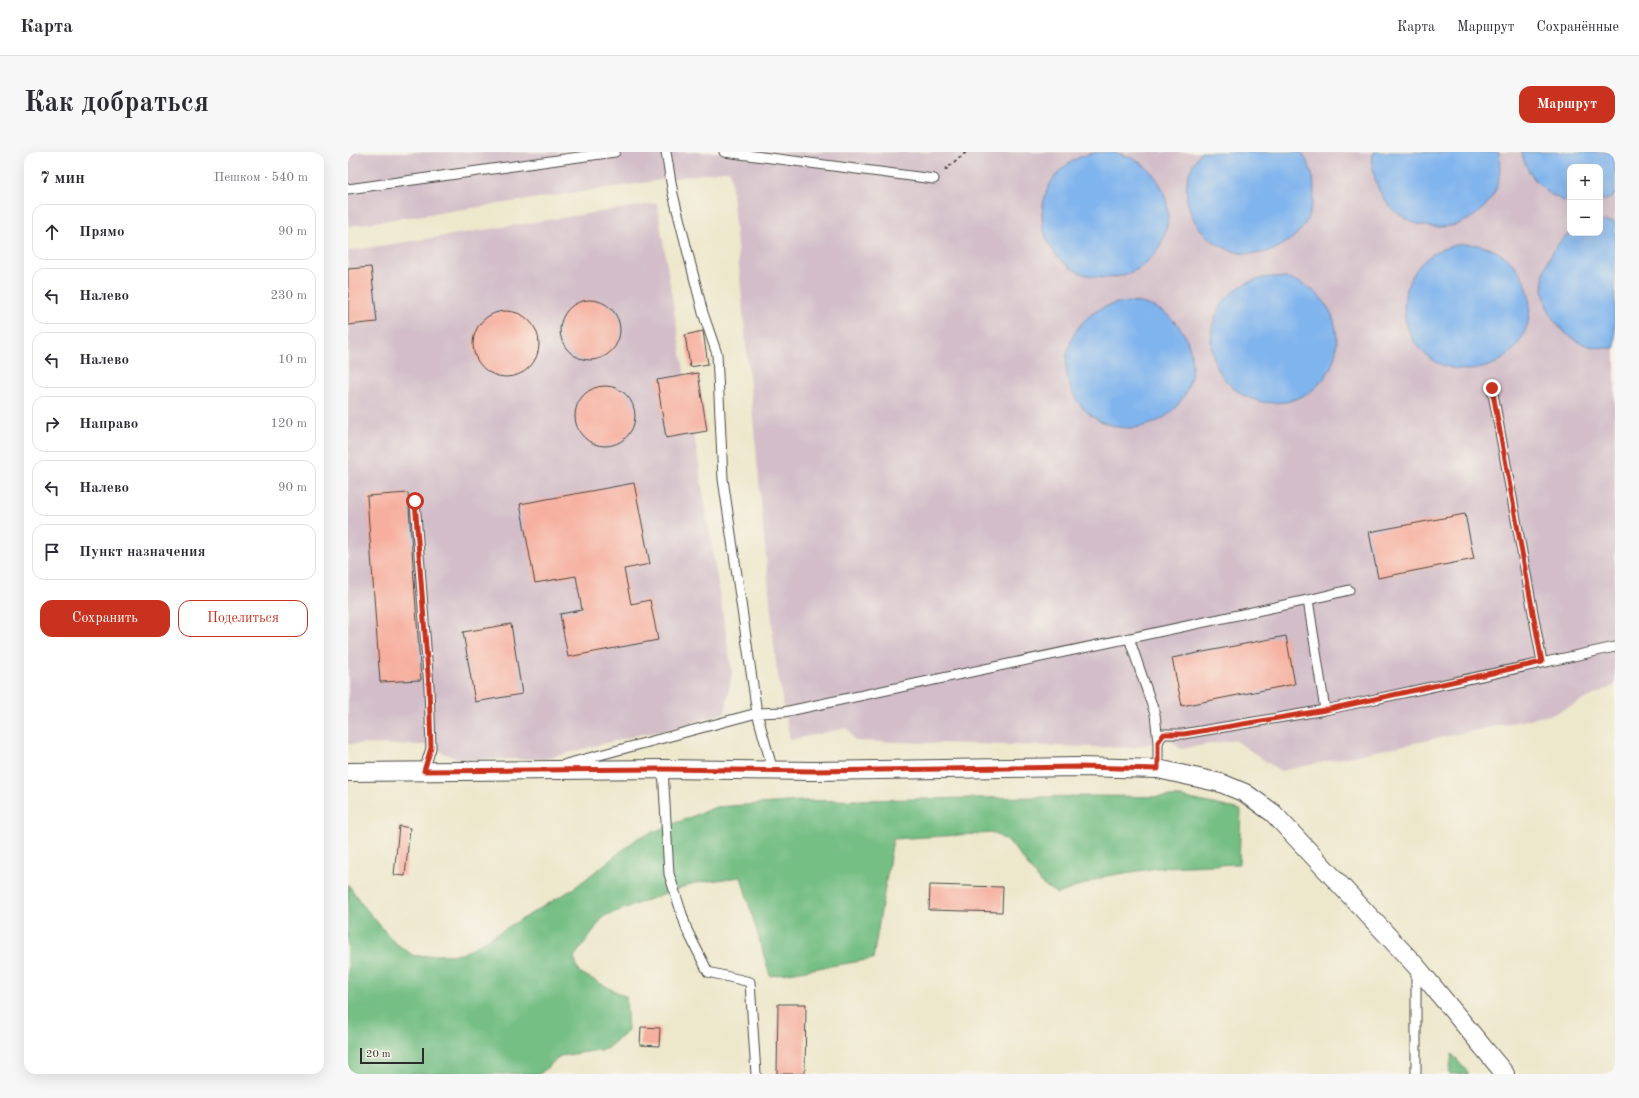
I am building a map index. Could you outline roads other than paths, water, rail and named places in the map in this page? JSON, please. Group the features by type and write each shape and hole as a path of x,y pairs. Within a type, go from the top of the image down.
{"street":[{"path":"348,772 663,769 773,771 1079,767 1158,769 1221,783 1245,793 1273,813 1416,966 1505,1074"}],"lane":[{"path":"348,189 614,152"},
{"path":"666,152 673,194 701,306 717,354 723,479 757,713 773,771"},
{"path":"724,152 934,179"},
{"path":"1492,388 1542,662"},
{"path":"415,501 429,687 431,748 424,771"},
{"path":"540,770 757,713 784,712 1349,590"},
{"path":"1308,600 1325,710"},
{"path":"1129,638 1155,714 1158,742 1158,769"},
{"path":"1158,742 1164,734 1184,734 1325,710 1615,647"},
{"path":"663,769 669,874 687,930 708,972 750,982 756,1074"},
{"path":"1416,966 1416,1074"}],"water":[{"path":"1099,152 1111,152 1129,156 1150,170 1164,191 1168,215 1164,239 1150,260 1129,274 1111,278 1099,278 1081,274 1060,260 1046,239 1042,221 1042,209 1046,191 1060,170 1081,156"},
{"path":"1201,152 1301,152 1309,165 1313,179 1314,194 1309,215 1301,230 1284,244 1267,252 1249,254 1232,251 1216,243 1203,232 1193,218 1187,201 1188,178 1192,166"},
{"path":"1374,152 1499,152 1499,177 1495,191 1484,208 1469,219 1452,226 1434,227 1416,223 1400,215 1386,202 1374,177"},
{"path":"1522,152 1615,152 1615,195 1609,199 1603,200 1603,164 1567,164 1567,201 1554,196 1538,184 1527,168"},
{"path":"1603,221 1615,222 1615,348 1592,347 1579,342 1567,334 1558,325 1550,313 1545,301 1543,288 1544,274 1548,261 1565,236 1603,236"},
{"path":"1461,244 1473,244 1491,248 1512,262 1526,283 1530,307 1526,331 1512,352 1491,366 1473,370 1461,370 1443,366 1422,352 1408,331 1404,313 1404,301 1408,283 1422,262 1443,248"},
{"path":"1268,277 1280,277 1298,281 1319,295 1333,316 1337,340 1333,364 1319,385 1298,399 1280,403 1268,403 1250,399 1229,385 1215,364 1211,346 1211,334 1215,316 1229,295 1250,281"},
{"path":"1123,302 1135,302 1153,306 1174,320 1188,341 1192,365 1188,389 1174,410 1153,424 1135,428 1123,428 1105,424 1084,410 1070,389 1066,371 1066,359 1070,341 1084,320 1105,306"}]}
